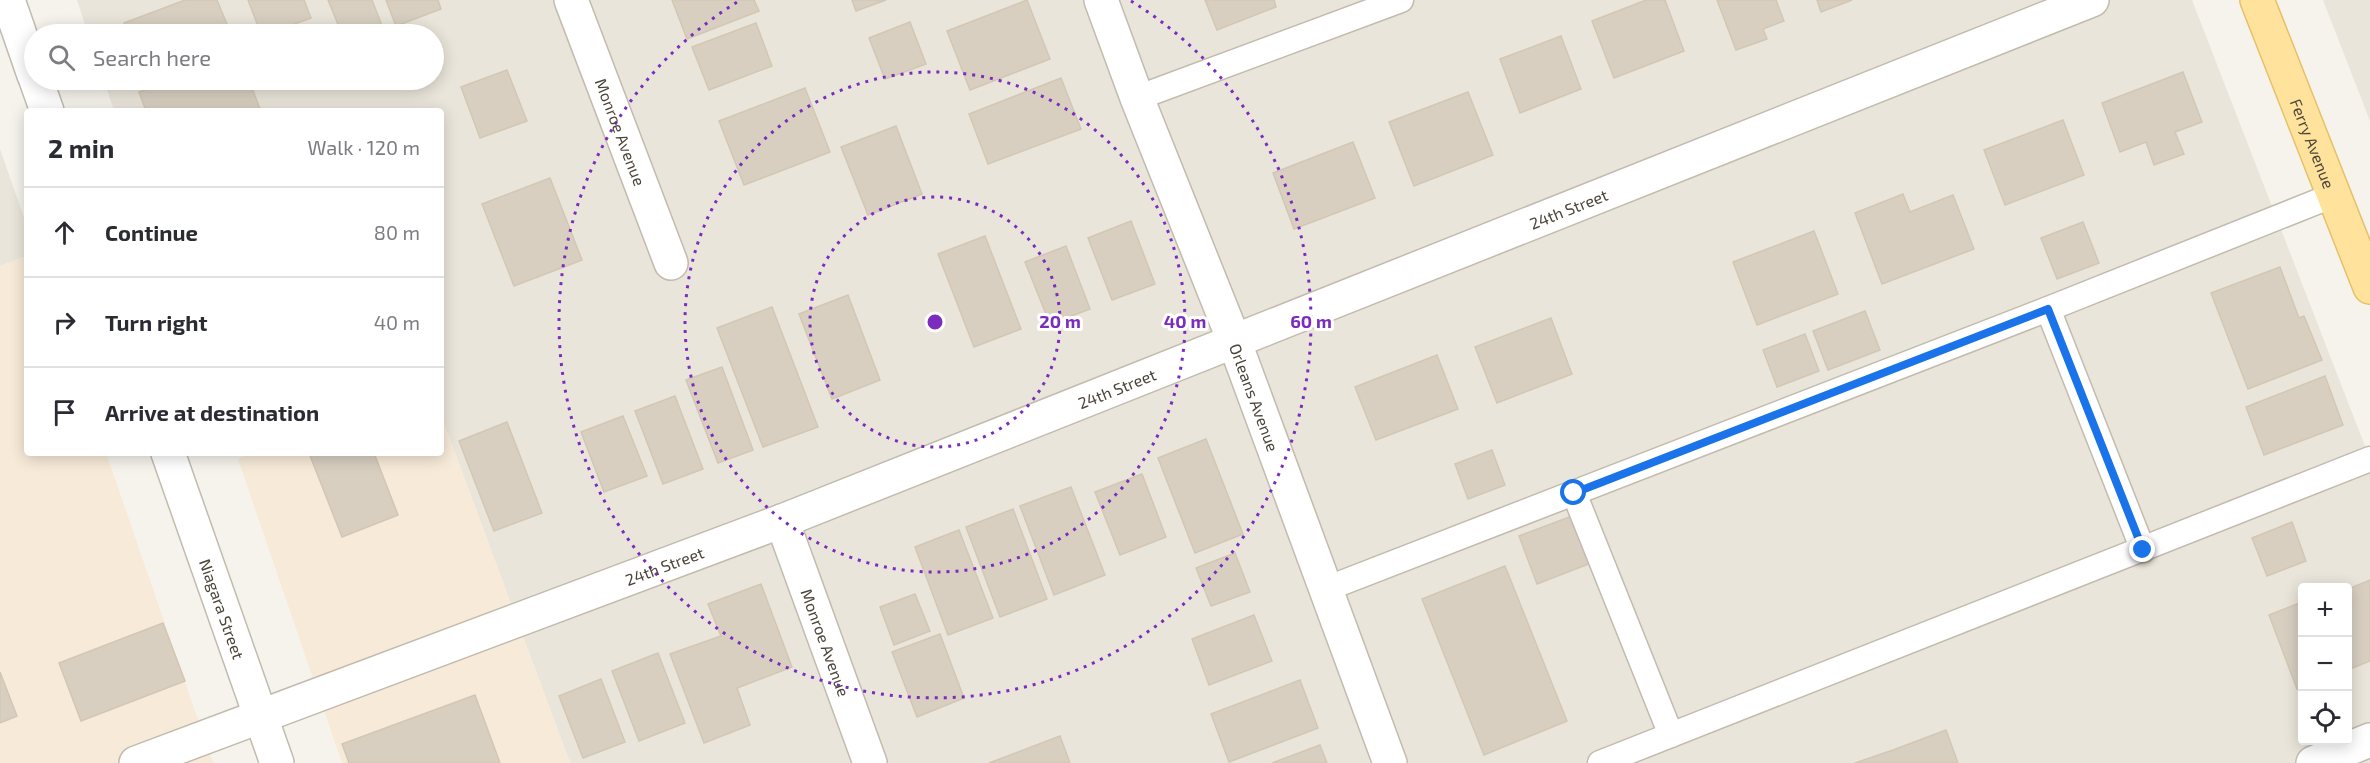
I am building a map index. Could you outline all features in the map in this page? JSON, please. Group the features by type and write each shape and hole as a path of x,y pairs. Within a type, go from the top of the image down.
{"main road":[{"name":"Ferry Avenue","path":"2257,0 2334,195 2362,246 2370,287"}],"street":[{"name":"Monroe Avenue","path":"571,0 671,263"},
{"name":"Orleans Avenue","path":"1101,0 1137,98 1235,343 1390,763"},
{"name":"24th Street","path":"136,763 782,521 1235,343 2092,0"},
{"path":"13,2 24,40"},
{"path":"40,90 46,108"},
{"name":"Niagara Street","path":"169,456 277,763"},
{"name":"Monroe Avenue","path":"782,521 870,763"},
{"path":"2313,763 2370,740"}],"lane":[{"path":"1137,98 1390,2"},
{"path":"1326,589 2048,309 2334,195"},
{"path":"2048,309 2143,550"},
{"path":"1600,763 2370,459"},
{"path":"1574,493 1671,735"}],"shaded area":[{"path":"77,0 2192,0 2370,459 2370,763 570,763 444,423 444,108 113,108 107,90 444,90 444,24 85,24"},
{"path":"2323,0 2370,0 2370,121"},
{"path":"0,149 24,217 24,257 0,266"},
{"path":"24,257 24,456 107,456 213,763 0,763 0,266"},
{"path":"444,423 570,763 342,763 238,459 245,456 444,456"}],"building":[{"path":"185,0 217,0 227,24 124,24"},
{"path":"248,0 304,0 311,18 294,24 257,24"},
{"path":"328,0 372,0 381,24 338,24"},
{"path":"386,0 438,0 441,9 401,24 395,24"},
{"path":"672,0 754,0 759,11 687,39"},
{"path":"852,0 886,0 856,11"},
{"path":"1027,0 1050,59 970,90 947,31"},
{"path":"1205,0 1274,0 1276,7 1217,30"},
{"path":"1646,0 1665,0 1684,51 1614,78 1592,21"},
{"path":"1717,0 1776,0 1784,21 1763,29 1767,39 1736,50"},
{"path":"1817,0 1852,0 1821,12"},
{"path":"910,22 926,64 885,79 869,38"},
{"path":"756,23 772,66 709,90 692,47"},
{"path":"1561,36 1581,89 1520,113 1500,59"},
{"path":"507,70 527,121 480,138 461,87"},
{"path":"2183,72 2202,122 2175,132 2184,154 2154,165 2146,142 2120,152 2102,103"},
{"path":"1061,78 1081,129 988,164 969,114"},
{"path":"805,88 830,152 744,185 719,121"},
{"path":"145,90 253,90 260,108 145,108 139,92"},
{"path":"1468,92 1493,155 1414,186 1389,122"},
{"path":"2063,120 2084,175 2005,205 1984,150"},
{"path":"896,126 922,194 868,215 841,147"},
{"path":"1353,142 1375,198 1294,229 1273,173"},
{"path":"550,178 582,260 514,286 482,204"},
{"path":"1903,194 1910,212 1953,195 1974,249 1882,284 1855,213"},
{"path":"1131,221 1155,284 1112,300 1088,238"},
{"path":"2083,222 2099,263 2057,279 2041,238"},
{"path":"1814,231 1838,294 1757,325 1733,262"},
{"path":"985,236 1021,329 974,347 938,254"},
{"path":"1066,246 1090,309 1050,324 1025,262"},
{"path":"2280,267 2299,318 2304,316 2322,360 2248,389 2211,293"},
{"path":"848,295 880,380 832,399 799,314"},
{"path":"772,307 818,427 763,447 717,328"},
{"path":"1865,311 1880,350 1828,370 1813,331"},
{"path":"1551,318 1572,374 1497,403 1475,347"},
{"path":"1805,334 1819,371 1777,387 1763,350"},
{"path":"1437,355 1458,409 1376,440 1355,387"},
{"path":"722,367 753,450 718,463 686,380"},
{"path":"2325,376 2343,425 2264,455 2246,407"},
{"path":"675,396 703,469 663,484 635,411"},
{"path":"623,416 647,476 604,492 581,432"},
{"path":"507,422 542,513 494,531 459,441"},
{"path":"1206,439 1243,534 1195,553 1158,458"},
{"path":"1492,450 1505,485 1468,499 1455,464"},
{"path":"310,456 375,456 398,515 342,537"},
{"path":"1142,474 1166,537 1120,555 1095,492"},
{"path":"1071,487 1105,575 1054,595 1020,506"},
{"path":"1013,509 1047,599 1000,617 966,527"},
{"path":"1572,516 1591,563 1537,584 1519,536"},
{"path":"2292,522 2306,561 2267,576 2252,538"},
{"path":"959,530 993,618 948,635 915,547"},
{"path":"1235,553 1250,592 1211,606 1196,568"},
{"path":"1505,566 1567,721 1484,755 1422,599"},
{"path":"2370,580 2370,661 2352,668 2352,637 2352,587"},
{"path":"761,584 792,667 737,688 750,725 704,743 670,654 721,636 708,604"},
{"path":"915,594 930,631 894,645 880,607"},
{"path":"2298,604 2297,689 2269,615"},
{"path":"1254,615 1272,661 1209,685 1192,639"},
{"path":"163,623 185,681 81,721 59,663"},
{"path":"940,634 964,698 917,717 892,652"},
{"path":"658,653 685,723 639,741 612,671"},
{"path":"0,672 17,716 0,723"},
{"path":"601,679 625,742 583,758 559,696"},
{"path":"1300,680 1318,728 1229,762 1211,714"},
{"path":"475,695 500,763 349,763 342,744"},
{"path":"1946,730 1958,763 1855,763 1893,750"},
{"path":"1060,736 1070,763 989,763"},
{"path":"1320,745 1327,763 1272,763"}],"route":[{"path":"1574,493 2048,309 2143,550"}]}
